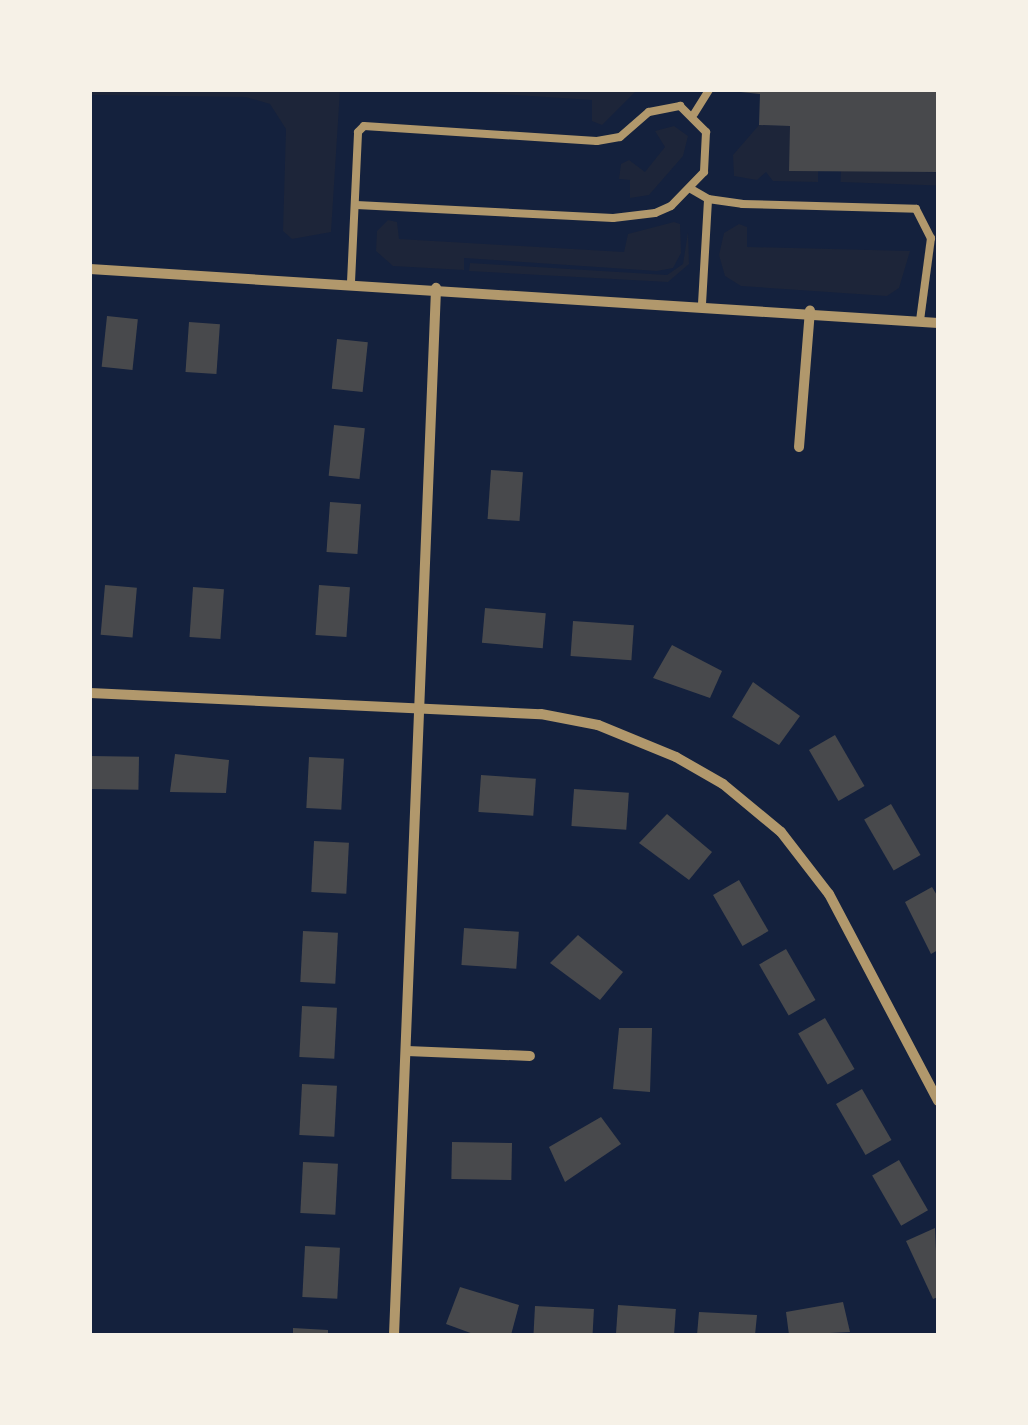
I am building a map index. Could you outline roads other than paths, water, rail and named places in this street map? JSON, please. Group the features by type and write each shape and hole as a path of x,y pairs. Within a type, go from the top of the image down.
{"street":[{"path":"90,269 810,310 938,323"},
{"path":"394,1335 436,288"},
{"path":"799,447 810,310"},
{"path":"90,693 418,707 598,725 723,784 781,832 829,894 938,1101"},
{"path":"407,1050 530,1056"}],"lane":[{"path":"694,114 708,90"},
{"path":"351,282 356,205 364,126 597,141 620,137 663,107 694,114 706,132 707,154 691,189 654,213 614,218 356,205"},
{"path":"691,189 708,199 916,209 931,238 920,320"},
{"path":"702,304 708,199"}]}
